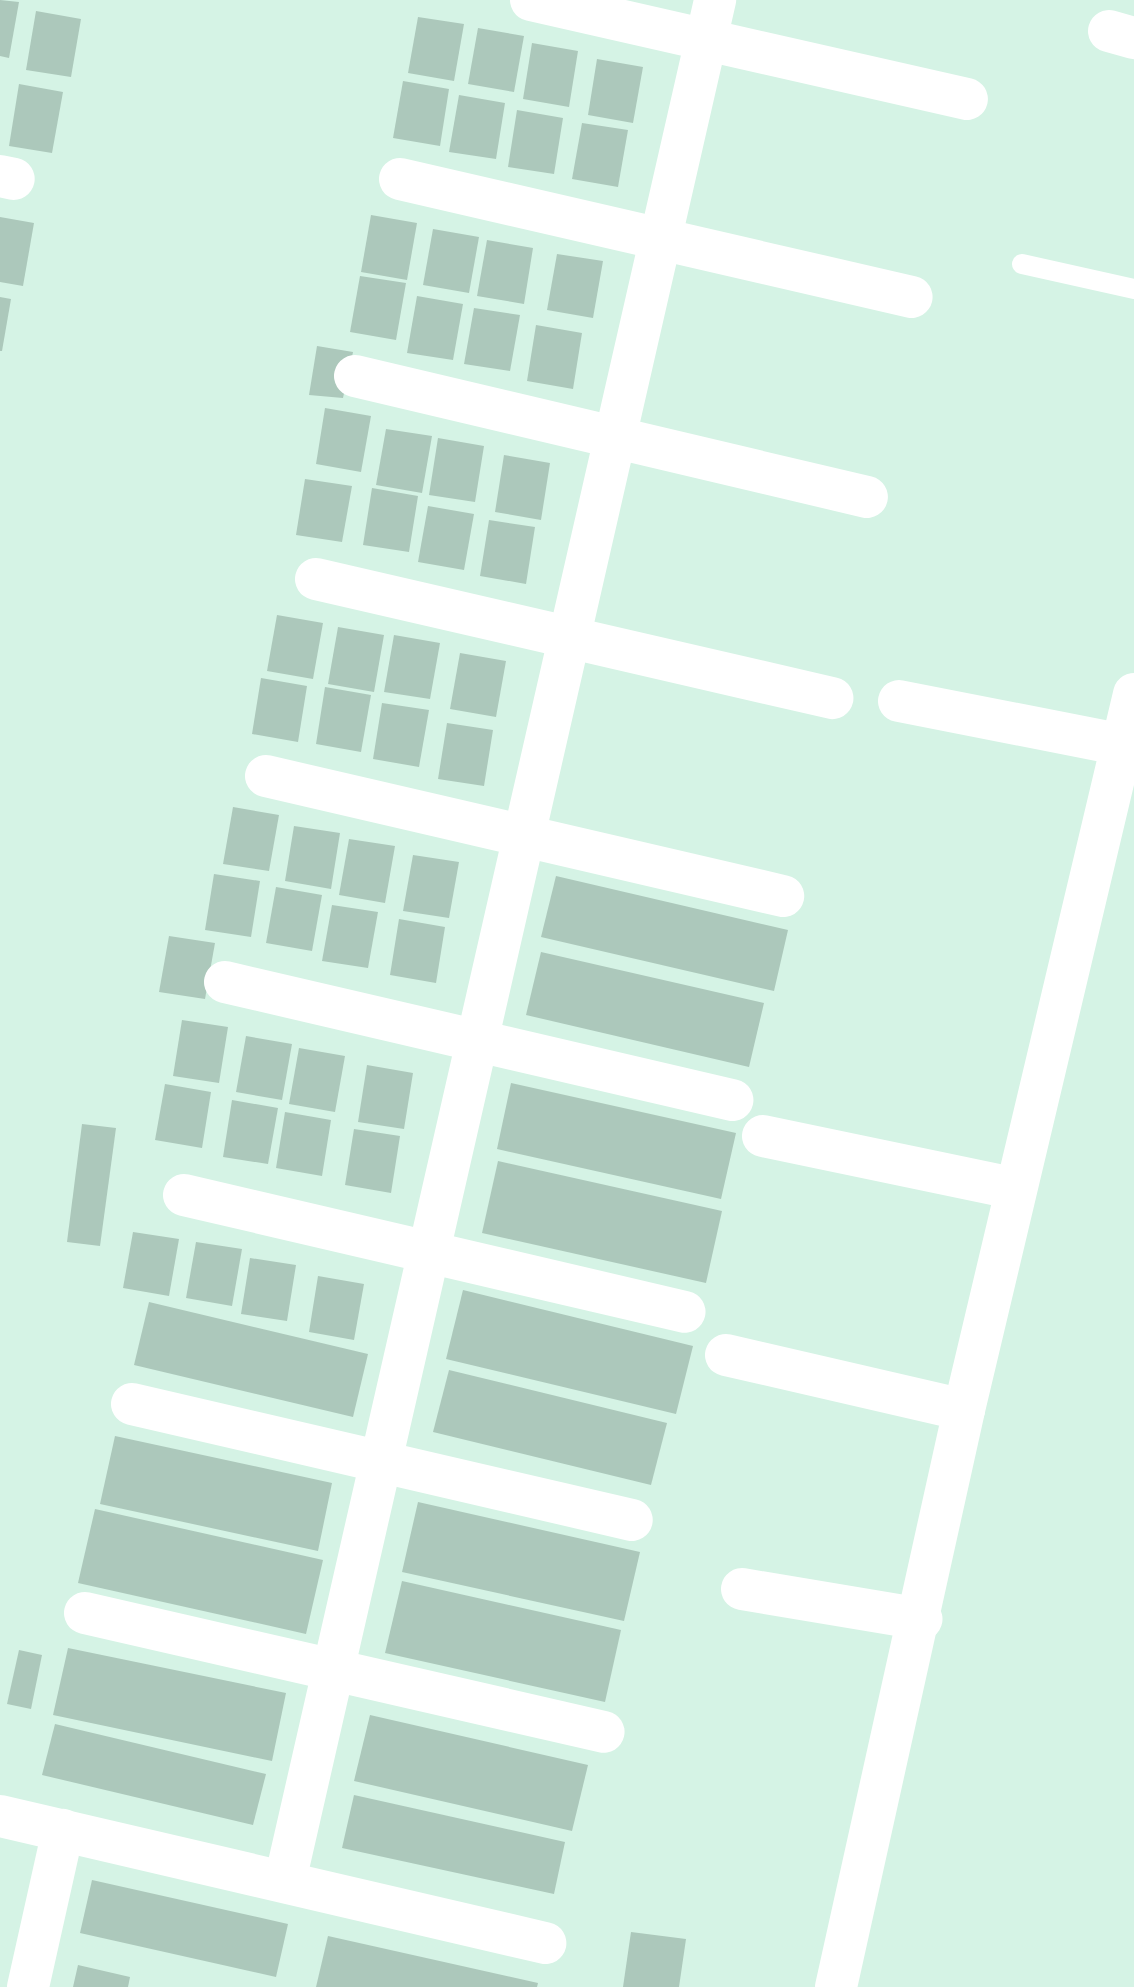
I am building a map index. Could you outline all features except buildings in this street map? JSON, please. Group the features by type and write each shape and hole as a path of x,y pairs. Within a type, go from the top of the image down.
{"street":[{"path":"531,0 967,99"},
{"path":"285,1881 380,1458 527,836 715,0"},
{"path":"400,179 912,297"},
{"path":"355,376 867,497"},
{"path":"316,579 832,698"},
{"path":"836,1987 922,1619 964,1410 1134,694"},
{"path":"899,701 1123,745"},
{"path":"266,776 783,896"},
{"path":"225,982 479,1038 732,1100"},
{"path":"763,1136 1016,1189"},
{"path":"184,1195 685,1312"},
{"path":"726,1355 964,1410"},
{"path":"132,1404 380,1458 632,1520"},
{"path":"742,1589 922,1619"},
{"path":"85,1613 604,1732"},
{"path":"0,1816 545,1943"},
{"path":"28,1987 63,1830"}],"lane":[{"path":"1022,264 1134,289"}]}
